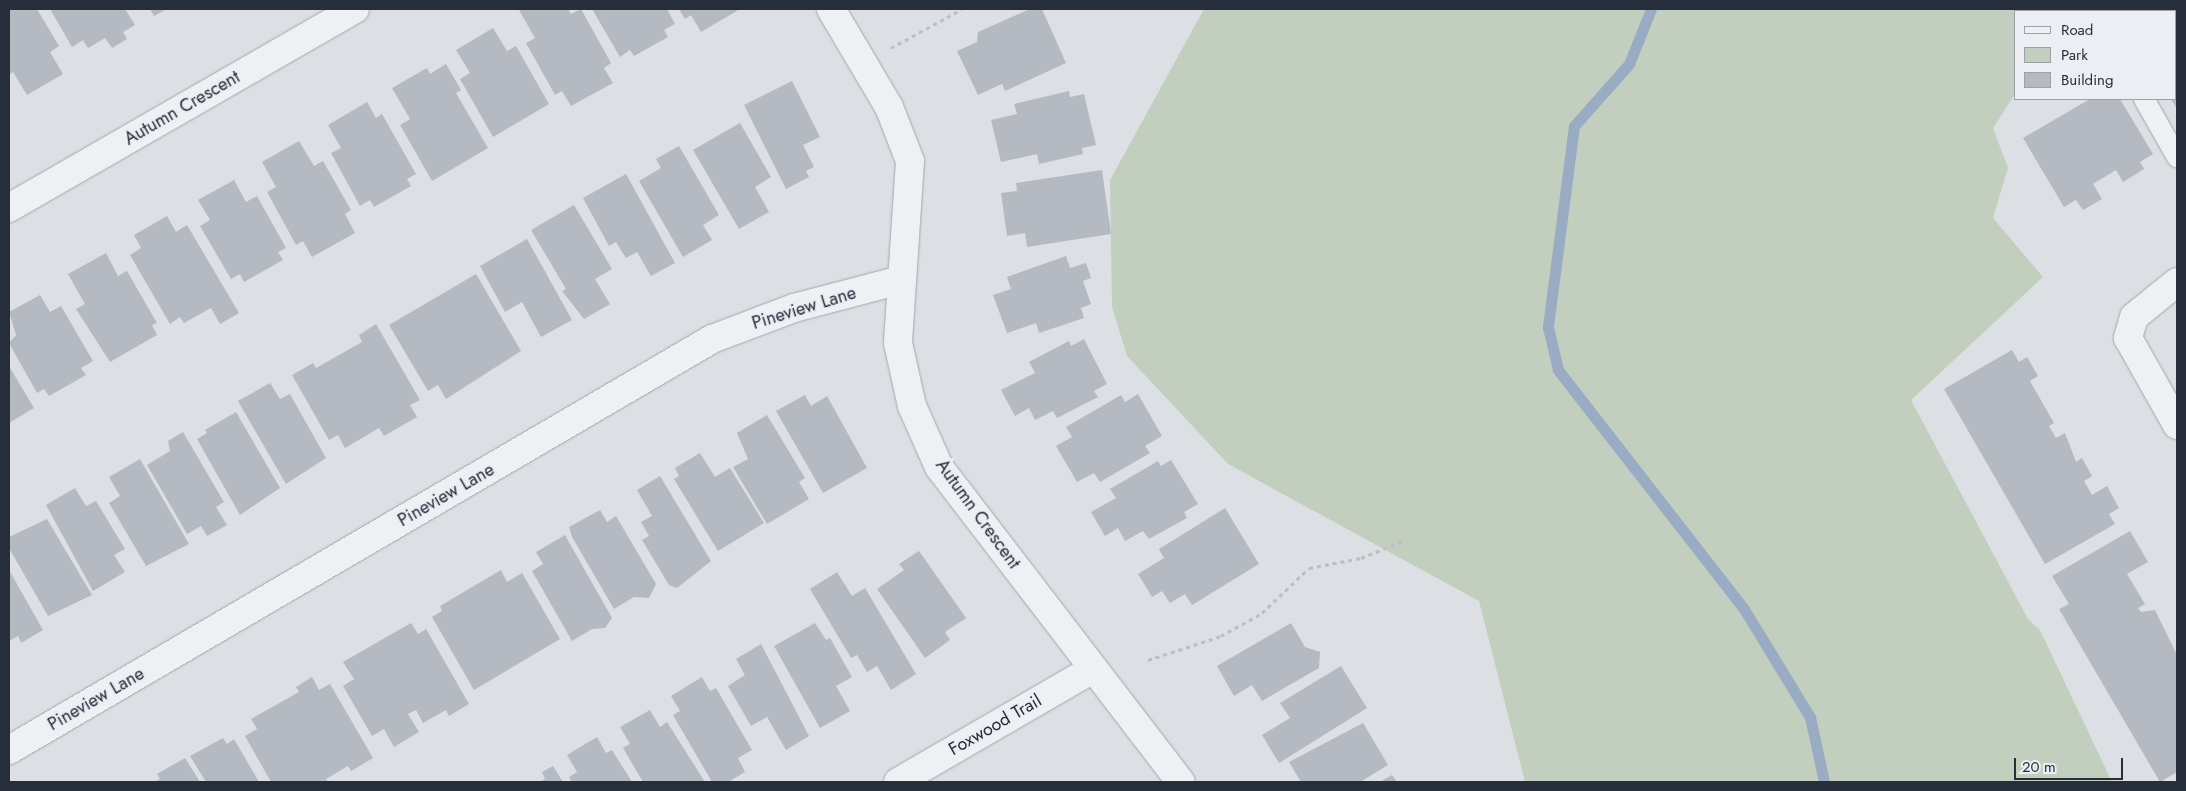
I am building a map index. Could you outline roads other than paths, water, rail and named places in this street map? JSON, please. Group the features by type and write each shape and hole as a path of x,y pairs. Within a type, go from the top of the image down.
{"street":[{"name":"Autumn Crescent","path":"9,208 355,9"},
{"name":"Autumn Crescent","path":"831,9 860,61 889,107 910,161 898,343 912,406 939,467 1181,782"},
{"name":"Pineview Lane","path":"9,750 712,339 794,308 901,280"},
{"path":"2177,282 2134,317 2128,338 2177,425"},
{"name":"Foxwood Trail","path":"898,782 1093,669"}],"lane":[{"path":"2145,100 2177,157"}],"waterway":[{"path":"1651,9 1629,64 1574,126 1548,327 1558,370 1744,609 1810,717 1824,782"}]}
